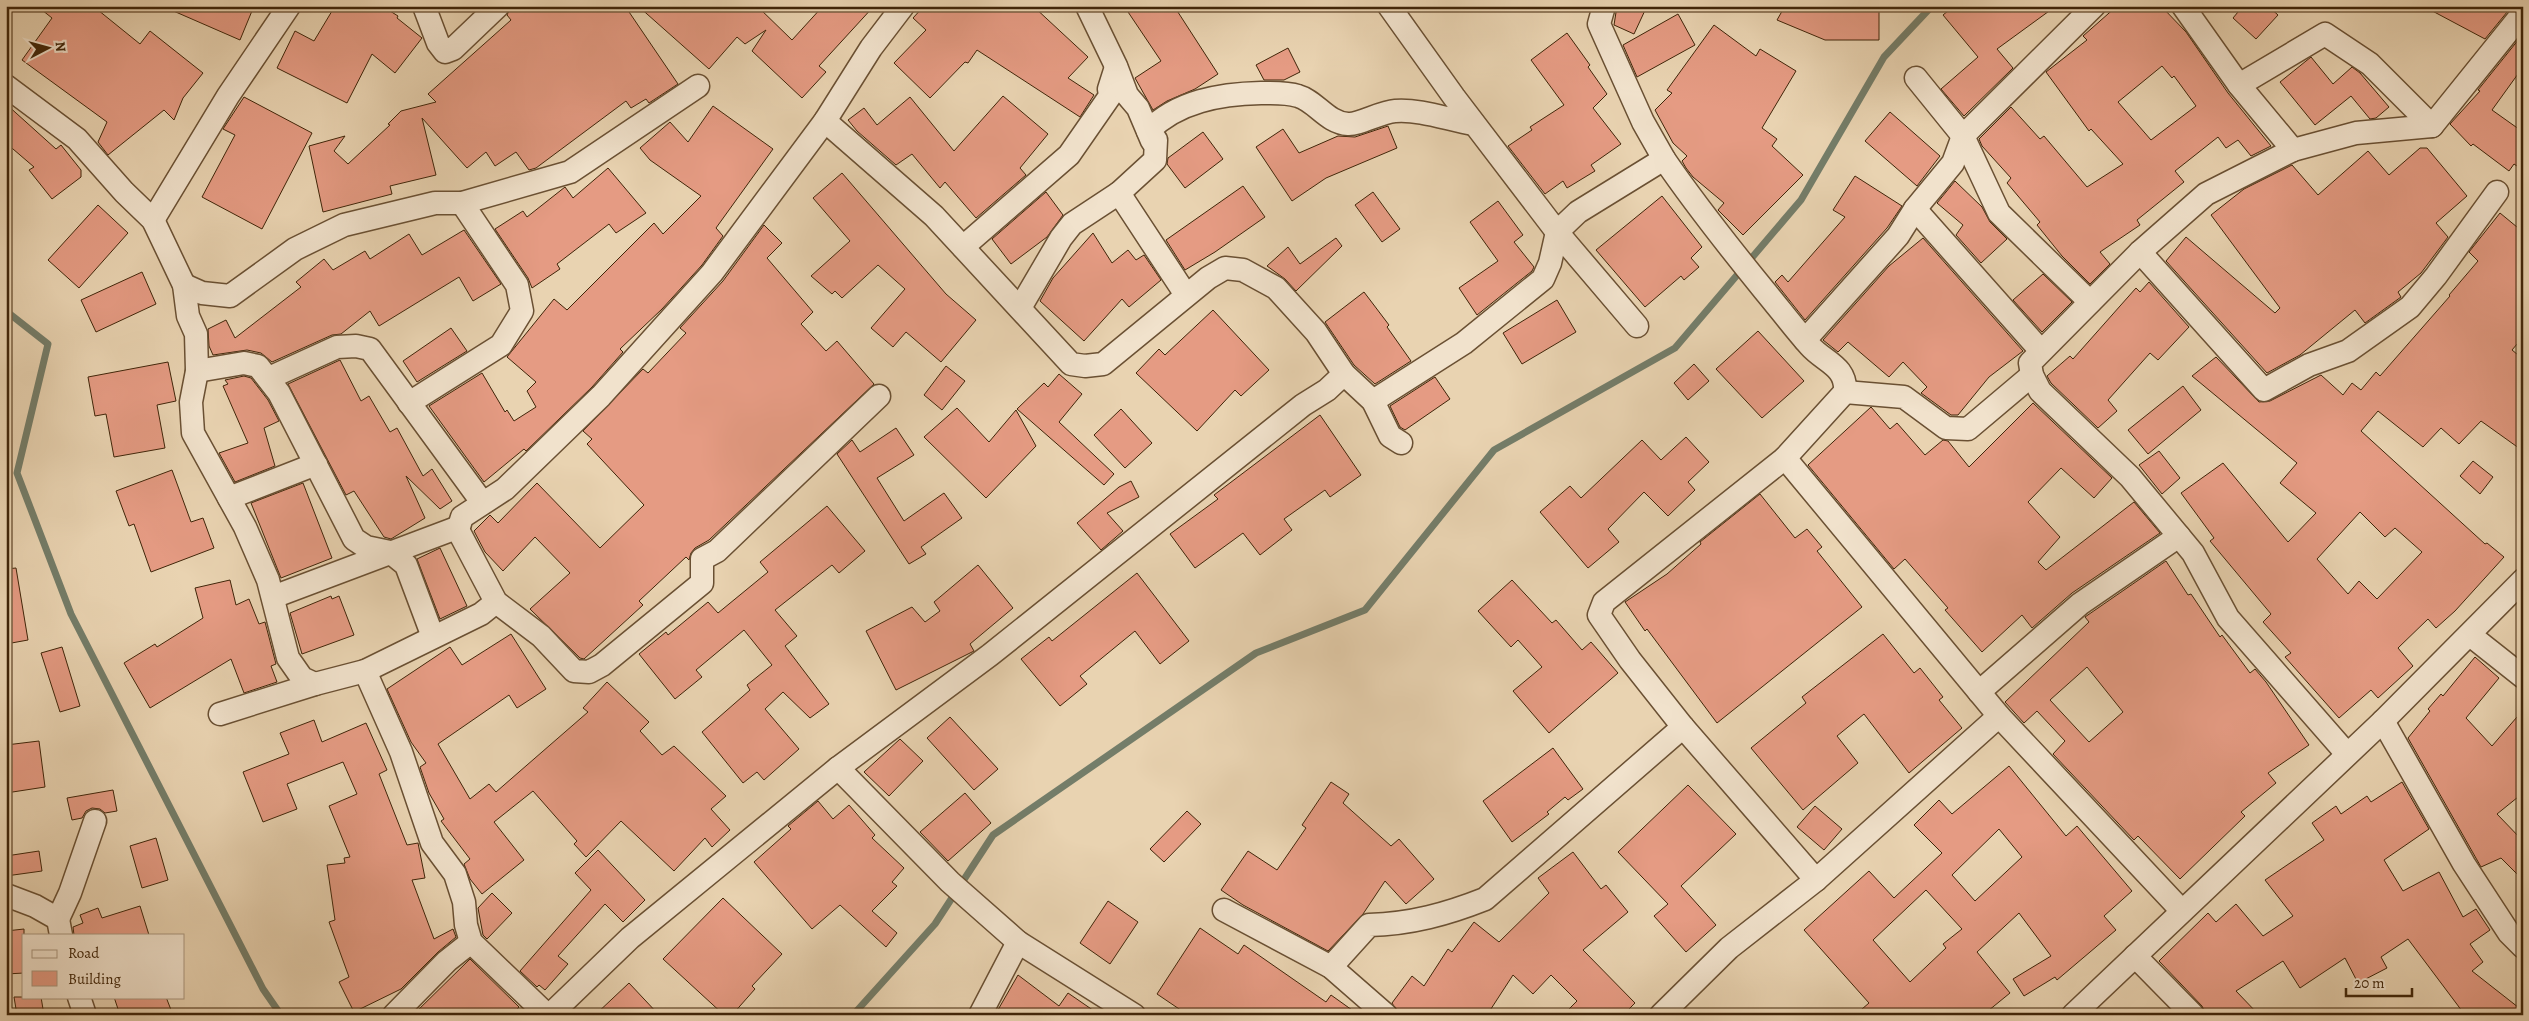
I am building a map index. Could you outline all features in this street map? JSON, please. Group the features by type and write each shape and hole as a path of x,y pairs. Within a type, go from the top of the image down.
{"street":[{"path":"424,6 438,43 444,52 453,49 498,6"},
{"path":"879,396 717,551 702,559 702,583 602,665 589,672 574,671 541,636 496,602 468,550 459,527 462,517 505,489 601,396 699,287 825,121 871,48 903,6"},
{"path":"1020,308 1061,238 1072,224 1119,193 1155,160 1156,140 1152,141 1138,108 1126,95 1116,66 1087,6"},
{"path":"1389,6 1474,124 1557,232 1636,326"},
{"path":"1604,6 1599,24 1643,122 1664,159 1705,218 1740,261 1805,340 1838,370 1846,381 1845,392 1785,458 1604,602 1600,608 1599,615 1604,625 1684,727 1816,880"},
{"path":"1805,340 1898,236 1915,210 1953,163 1963,136 2094,6"},
{"path":"2183,6 2239,85 2293,150"},
{"path":"153,220 228,96 287,8"},
{"path":"2347,754 2228,618 2193,553 2130,477 2040,391 2032,375 2030,363 2140,252 2206,194 2293,150 2356,133 2432,126 2523,13"},
{"path":"2239,85 2325,34 2370,64 2432,126"},
{"path":"963,247 1069,155 1110,96 1109,89 1116,66"},
{"path":"1916,78 1963,136 2000,214 2090,302"},
{"path":"6,86 78,139 124,192 153,220 184,285 188,316 196,334 197,370 191,402 193,433 245,527 268,580 288,658 302,678 315,684"},
{"path":"184,285 202,293 230,296 295,249 344,225 435,203 462,203 570,172 698,86"},
{"path":"1148,131 1160,119 1184,106 1228,94 1278,93 1300,96 1328,117 1348,124 1397,111 1421,113 1474,124"},
{"path":"825,121 934,216 1072,364 1085,366 1103,364 1208,278 1225,268 1243,270 1276,288 1316,332 1344,374 1373,401 1390,436 1401,443"},
{"path":"1373,401 1464,343 1543,280 1550,263 1557,232 1578,212 1664,159"},
{"path":"2140,252 2264,390 2309,365 2348,351 2410,306 2436,276 2496,192"},
{"path":"1119,193 1186,295"},
{"path":"410,403 502,345 522,311 517,285 462,203"},
{"path":"1915,210 2041,351"},
{"path":"269,378 337,346 356,346 370,349 479,498 486,500"},
{"path":"197,370 244,363 258,366 269,378 279,393 354,539 366,548 390,552 406,565 433,637"},
{"path":"365,671 401,752 432,843 455,874 464,902 466,925 471,942 549,1015 630,938 838,768 990,655 1344,374"},
{"path":"1845,392 1904,396 1946,428 1968,429 2032,375"},
{"path":"1785,458 1834,521 1999,716 2182,911"},
{"path":"229,498 316,464"},
{"path":"273,598 459,527"},
{"path":"1979,692 2080,604 2179,536"},
{"path":"2073,1015 2383,721 2523,580"},
{"path":"220,714 315,684 365,671 482,614 496,602"},
{"path":"2470,634 2523,677"},
{"path":"1661,1015 1729,948 1816,880 1999,716"},
{"path":"2383,721 2464,864 2509,933 2523,947"},
{"path":"1331,967 1369,925 1396,925 1445,915 1485,899 1684,727"},
{"path":"838,768 950,882 1018,942 1134,1015"},
{"path":"6,895 35,906 59,927 95,821"},
{"path":"35,906 70,893"},
{"path":"1224,910 1331,967 1386,1015"},
{"path":"394,1015 447,961 471,942"},
{"path":"980,1015 1018,942"},
{"path":"2135,956 2193,1015"},
{"path":"79,998 85,1015"}],"building":[{"path":"37,6 93,6 140,44 150,31 203,73 183,98 174,120 164,110 108,155 98,142 107,122 22,60 52,18"},
{"path":"162,6 254,6 240,40"},
{"path":"335,6 382,6 398,16 397,18 422,38 395,73 372,54 347,103 277,68 295,31 314,41"},
{"path":"511,6 625,6 678,84 649,103 646,99 631,108 626,101 536,168 529,170 516,152 495,166 486,152 467,168 422,118 436,175 390,186 392,194 323,212 309,146 345,136 334,151 348,164 390,125 388,124 401,111 436,102 428,94 511,20 507,15"},
{"path":"638,6 757,6 792,40 823,6 874,6 819,66 826,72 802,98 752,51 766,30 745,44 737,37 709,69"},
{"path":"924,6 1033,6 1088,57 1068,78 1094,95 1080,117 977,50 968,63 965,62 930,98 894,63 926,30 913,18"},
{"path":"1124,6 1174,6 1218,74 1195,89 1167,101 1153,110 1135,78 1161,61"},
{"path":"1617,6 1647,6 1634,34 1614,25"},
{"path":"1785,6 1879,6 1879,40 1825,40 1777,20"},
{"path":"1954,6 2056,6 1997,49 2013,68 1964,116 1941,89 1978,57 1943,15"},
{"path":"2117,6 2161,6 2186,32 2228,93 2271,146 2251,156 2238,140 2226,148 2218,137 2175,171 2184,182 2137,220 2140,225 2100,252 2110,264 2090,284 2062,256 2037,225 2040,222 2007,183 2011,178 1982,146 1979,139 2011,107 2040,139 2044,136 2087,187 2123,164 2091,129 2089,131 2046,72 2087,40 2083,36","holes":["2162,66 2172,78 2174,76 2196,106 2151,140 2118,102"]},
{"path":"2243,6 2268,6 2278,15 2256,39 2233,18"},
{"path":"2423,6 2512,6 2485,39"},
{"path":"1678,14 1695,45 1637,77 1623,45"},
{"path":"1714,25 1756,56 1760,49 1796,71 1762,128 1777,139 1772,146 1803,175 1743,235 1718,210 1724,203 1693,177 1686,168 1682,161 1687,156 1673,143 1655,110 1672,93 1667,90"},
{"path":"1567,33 1590,65 1588,67 1607,94 1593,108 1621,144 1591,165 1595,171 1567,188 1563,181 1545,194 1508,146 1532,130 1530,127 1564,105 1531,60"},
{"path":"2523,34 2523,67 2492,110 2523,132 2523,170 2514,164 2509,171 2473,144 2471,146 2450,124 2480,91 2478,90"},
{"path":"1288,48 1300,72 1284,80 1264,80 1256,65"},
{"path":"2311,57 2333,84 2352,67 2360,73 2389,107 2376,118 2370,119 2351,96 2315,125 2280,82"},
{"path":"1003,96 1048,134 1020,168 1026,175 976,218 945,182 940,188 912,154 896,165 857,131 848,120 864,108 877,125 910,97 954,151"},
{"path":"244,97 312,133 262,229 202,197 235,135 223,129"},
{"path":"6,104 56,149 61,145 81,170 81,177 52,199 29,170 34,167 6,143"},
{"path":"713,106 773,149 716,228 723,236 702,265 662,309 620,349 623,352 592,387 526,451 524,449 484,482 429,406 482,373 505,412 507,410 514,421 536,407 527,391 536,382 507,357 554,299 567,310 654,223 663,234 701,196 650,160 640,148 670,122 688,142"},
{"path":"1890,112 1940,156 1917,186 1865,141"},
{"path":"1388,126 1397,148 1326,178 1292,201 1256,147 1283,129 1299,153 1338,136 1355,137"},
{"path":"1203,132 1223,159 1185,188 1167,164 1168,158"},
{"path":"2420,148 2427,148 2467,196 2436,223 2448,237 2421,273 2398,292 2401,297 2365,323 2355,310 2300,355 2267,373 2166,261 2186,237 2275,313 2280,308 2211,215 2244,189 2292,165 2318,195 2368,151 2389,175"},
{"path":"608,168 646,213 616,233 609,224 557,264 560,269 532,288 528,278 495,229 523,211 527,217 565,187 573,198"},
{"path":"842,173 946,294 976,320 941,362 906,332 893,347 871,328 905,289 878,265 842,298 835,291 832,294 811,276 850,241 813,198"},
{"path":"1855,176 1902,206 1887,228 1805,320 1775,282 1782,275 1788,282 1845,217 1833,210"},
{"path":"1955,181 1982,207 1990,222 2007,239 1981,263 1956,235 1963,225 1937,203"},
{"path":"1243,186 1265,217 1215,252 1185,270 1166,240"},
{"path":"1046,192 1063,215 1047,237 1011,264 992,239"},
{"path":"1373,192 1400,229 1382,242 1355,205"},
{"path":"1662,196 1702,247 1691,258 1699,267 1684,280 1681,276 1645,307 1596,250"},
{"path":"1498,201 1523,235 1514,242 1534,267 1532,271 1477,315 1459,288 1498,261 1470,222"},
{"path":"98,205 128,233 79,288 48,260"},
{"path":"2500,213 2523,232 2523,337 2512,350 2523,359 2523,451 2481,421 2459,444 2441,428 2423,447 2378,411 2361,431 2485,544 2487,543 2504,557 2455,611 2436,628 2428,619 2398,648 2413,666 2378,698 2371,690 2339,718 2285,657 2291,653 2263,622 2271,614 2210,541 2214,538 2181,493 2223,463 2288,542 2316,513 2280,483 2297,463 2192,376 2216,357 2259,402 2270,401 2321,375 2343,395 2352,383 2361,390 2376,372 2380,376 2478,261 2469,252","holes":["2360,512 2385,537 2395,528 2422,552 2377,599 2359,581 2348,594 2317,559"]},
{"path":"764,225 782,243 767,258 813,312 801,324 826,351 837,341 874,384 709,540 695,548 689,560 686,557 639,601 643,605 584,659 580,658 530,609 570,573 535,537 503,571 485,552 474,531 490,515 498,523 537,483 600,548 644,505 587,444 592,439 583,431 643,369 648,373 686,333 680,328 723,281"},
{"path":"464,230 501,284 473,301 459,277 379,326 370,311 341,334 332,335 272,362 261,353 247,350 213,355 209,346 208,329 226,320 235,338 301,287 296,282 324,259 333,270 365,251 370,259 409,234 422,255"},
{"path":"1093,233 1112,263 1128,250 1136,260 1144,255 1161,280 1129,307 1122,299 1084,341 1040,301 1053,278"},
{"path":"1336,238 1342,246 1296,291 1285,279 1267,266 1288,247 1300,264"},
{"path":"1923,238 2023,351 1989,377 1958,415 1951,415 1921,393 1927,387 1903,362 1889,377 1848,342 1838,352 1823,340 1889,266"},
{"path":"142,272 156,304 96,332 81,300"},
{"path":"2043,274 2072,302 2042,332 2013,300"},
{"path":"2149,282 2189,327 2158,360 2150,353 2108,400 2117,411 2098,428 2051,383 2047,376 2070,356 2073,359 2136,288 2140,292"},
{"path":"1364,292 1389,325 1387,327 1411,361 1375,384 1354,365 1325,322"},
{"path":"1557,300 1576,332 1522,364 1503,333"},
{"path":"1213,310 1269,370 1241,396 1235,390 1197,431 1136,373 1159,349 1165,355"},
{"path":"451,328 467,351 417,382 403,361"},
{"path":"1758,331 1804,381 1762,418 1716,369"},
{"path":"340,360 361,401 369,396 390,432 397,428 423,476 432,469 452,501 440,509 406,476 425,518 391,539 384,537 354,491 346,495 288,384"},
{"path":"168,362 176,401 157,405 165,448 114,457 106,414 95,416 88,377"},
{"path":"1694,364 1709,381 1688,400 1674,383"},
{"path":"946,366 965,381 942,410 924,395"},
{"path":"1059,374 1082,394 1059,422 1114,474 1104,485 1017,409 1044,383 1048,387"},
{"path":"244,376 251,378 268,400 279,421 264,428 275,466 235,482 219,453 248,443 223,386 228,384 225,380"},
{"path":"1435,377 1450,399 1405,430 1400,427 1390,406"},
{"path":"2183,386 2201,410 2148,454 2128,430"},
{"path":"2033,403 2112,478 2094,498 2061,468 2028,502 2060,537 2038,562 2046,570 2134,502 2160,533 2072,593 2032,628 2022,615 1982,652 1945,610 1948,608 1905,559 1894,569 1808,465 1871,407 1890,429 1897,423 1925,455 1943,440 1948,441 1969,467"},
{"path":"957,408 989,442 1016,410 1036,446 986,498 924,437"},
{"path":"1121,409 1152,443 1125,468 1094,435"},
{"path":"1320,415 1361,475 1330,497 1325,490 1284,519 1292,530 1260,555 1243,533 1195,568 1170,534 1218,499 1214,495"},
{"path":"896,428 914,455 877,478 904,521 944,493 962,518 921,547 926,554 909,564 837,454 852,440 860,452"},
{"path":"1686,437 1709,462 1688,482 1695,490 1668,516 1644,492 1608,529 1619,542 1588,568 1540,512 1570,486 1581,498 1642,440 1661,460"},
{"path":"2159,451 2180,478 2162,494 2139,465"},
{"path":"2473,461 2493,477 2480,494 2460,476"},
{"path":"172,470 191,522 203,518 214,548 151,572 134,524 129,526 116,491"},
{"path":"1131,481 1139,497 1107,513 1123,531 1101,550 1077,523 1119,487"},
{"path":"303,483 332,558 281,578 251,503"},
{"path":"1760,494 1795,538 1807,529 1822,547 1817,551 1862,607 1717,723 1647,629 1645,631 1625,602 1667,574 1701,544 1700,542"},
{"path":"827,506 865,551 839,573 832,565 775,610 797,636 785,646 829,704 810,718 783,692 765,709 799,749 764,780 757,772 743,783 702,732 750,690 747,685 772,665 744,630 696,670 702,677 675,699 639,654 666,632 668,635 708,602 718,613 768,572 760,562"},
{"path":"440,548 467,606 440,619 417,559"},
{"path":"2166,561 2188,595 2191,594 2220,637 2222,635 2250,673 2255,669 2266,682 2309,745 2268,773 2276,783 2241,812 2245,816 2180,879 2138,836 2134,840 2053,754 2065,741 2037,711 2024,723 2005,702 2089,622 2085,617","holes":["2087,667 2123,712 2089,742 2050,700"]},
{"path":"978,565 1013,608 970,644 974,651 896,690 866,631 912,607 925,622 940,611 934,602"},
{"path":"16,568 28,640 6,644 6,569"},
{"path":"1137,573 1189,641 1160,664 1135,631 1080,676 1087,684 1060,706 1021,659 1049,637 1052,641"},
{"path":"230,580 236,605 249,599 259,624 265,622 276,664 271,666 277,682 244,693 231,659 150,708 124,663 155,644 157,647 203,618 195,588"},
{"path":"1512,580 1552,623 1556,620 1582,650 1591,642 1618,673 1549,733 1513,691 1542,667 1518,640 1511,647 1478,611"},
{"path":"331,596 332,599 339,596 354,635 302,654 290,613"},
{"path":"511,634 546,689 517,708 509,695 438,744 470,799 489,784 496,792 588,712 583,708 607,682 649,722 640,731 662,755 674,746 726,796 711,809 730,830 712,847 705,838 674,871 621,821 586,857 574,844 577,841 533,791 494,822 524,860 482,894 470,879 464,864 470,859 441,821 444,819 429,793 420,767 426,763 411,742 387,689 450,647 462,665"},
{"path":"1883,634 1914,673 1920,668 1943,697 1939,700 1962,728 1909,773 1864,714 1837,736 1858,763 1803,810 1751,748 1806,703 1802,697"},
{"path":"62,647 80,706 60,712 41,653"},
{"path":"2475,657 2499,678 2466,718 2492,746 2523,710 2523,793 2497,814 2523,841 2523,880 2501,858 2481,867 2408,738 2430,711 2428,709 2441,694 2443,696"},
{"path":"950,717 998,769 974,790 927,738"},
{"path":"314,720 322,742 366,723 387,770 379,774 407,845 418,843 425,878 412,880 434,939 453,929 456,937 401,989 354,1012 339,982 349,977 329,922 335,920 327,865 345,863 344,858 350,857 329,806 357,794 343,762 287,784 297,809 263,822 243,772 289,754 280,733"},
{"path":"900,739 923,761 889,796 864,772"},
{"path":"39,741 45,787 6,793 6,745"},
{"path":"1553,748 1583,789 1568,800 1565,797 1547,812 1549,814 1512,842 1483,801"},
{"path":"2009,766 2066,836 2077,826 2132,891 2104,916 2116,930 2057,980 2055,977 2024,996 2013,979 2051,956 2019,913 1977,952 2010,993 1983,1015 1855,1015 1869,1003 1804,930 1869,871 1894,898 1942,853 1914,825 1939,800 1952,814","holes":["1999,829 2022,857 1975,901 1952,875","1926,890 1962,929 1943,944 1946,948 1910,982 1873,940"]},
{"path":"1331,782 1349,794 1343,803 1391,846 1399,839 1434,879 1406,904 1385,881 1363,914 1328,951 1243,905 1221,890 1248,851 1277,870 1306,828 1302,825"},
{"path":"2402,782 2429,829 2384,860 2403,891 2439,872 2463,917 2476,909 2490,930 2470,944 2483,962 2472,971 2523,1011 2523,1015 2465,1015 2408,939 2381,957 2387,968 2358,983 2345,958 2300,988 2283,961 2236,991 2259,1015 2206,1015 2202,1006 2159,961 2208,913 2216,922 2236,904 2263,936 2293,916 2265,880 2324,840 2312,823 2336,806 2341,814 2367,796 2371,802"},
{"path":"1688,785 1736,834 1681,886 1716,925 1686,952 1654,916 1668,904 1618,852"},
{"path":"113,790 117,811 105,813 100,809 92,808 86,811 82,818 72,820 67,798"},
{"path":"965,793 991,823 948,861 920,832"},
{"path":"818,801 833,819 849,805 875,835 872,838 904,868 892,882 897,886 872,911 897,933 886,947 840,905 812,929 754,862 791,829 788,826"},
{"path":"1815,806 1842,829 1824,850 1797,827"},
{"path":"1187,811 1201,824 1164,862 1150,849"},
{"path":"156,838 168,880 142,888 130,846"},
{"path":"598,850 645,900 623,922 605,904 558,956 568,964 545,990 539,985 537,987 520,971 591,890 575,873"},
{"path":"39,851 42,871 6,876 6,856"},
{"path":"1573,852 1601,889 1606,885 1628,912 1583,950 1635,1003 1623,1015 1563,1015 1577,1001 1551,975 1533,994 1513,975 1487,1015 1399,1015 1392,1003 1412,976 1424,986 1448,949 1452,952 1474,922 1499,942 1549,893 1538,878"},
{"path":"492,893 512,913 487,939 483,935 478,908"},
{"path":"723,898 782,954 752,986 755,989 732,1015 724,1015 663,959"},
{"path":"1108,901 1138,922 1110,964 1080,943"},
{"path":"140,906 149,934 74,934 73,927 83,923 80,915 98,908 102,918"},
{"path":"1200,928 1238,954 1244,945 1326,1002 1331,995 1359,1015 1188,1015 1157,994"},
{"path":"24,929 24,934 22,934 22,973 6,974 6,931"},
{"path":"470,959 519,1007 512,1015 413,1015"},
{"path":"1018,975 1059,1006 1068,993 1100,1015 995,1015"},
{"path":"629,983 659,1015 595,1015"},
{"path":"14,997 41,998 44,1015 17,1015"},
{"path":"114,998 166,998 173,1015 120,1015"}],"waterway":[{"path":"853,1015 935,924 993,835 1256,653 1365,610 1494,450 1675,348 1801,200 1884,57 1932,6"},
{"path":"6,311 48,344 17,473 71,614 263,989 281,1015"}]}
